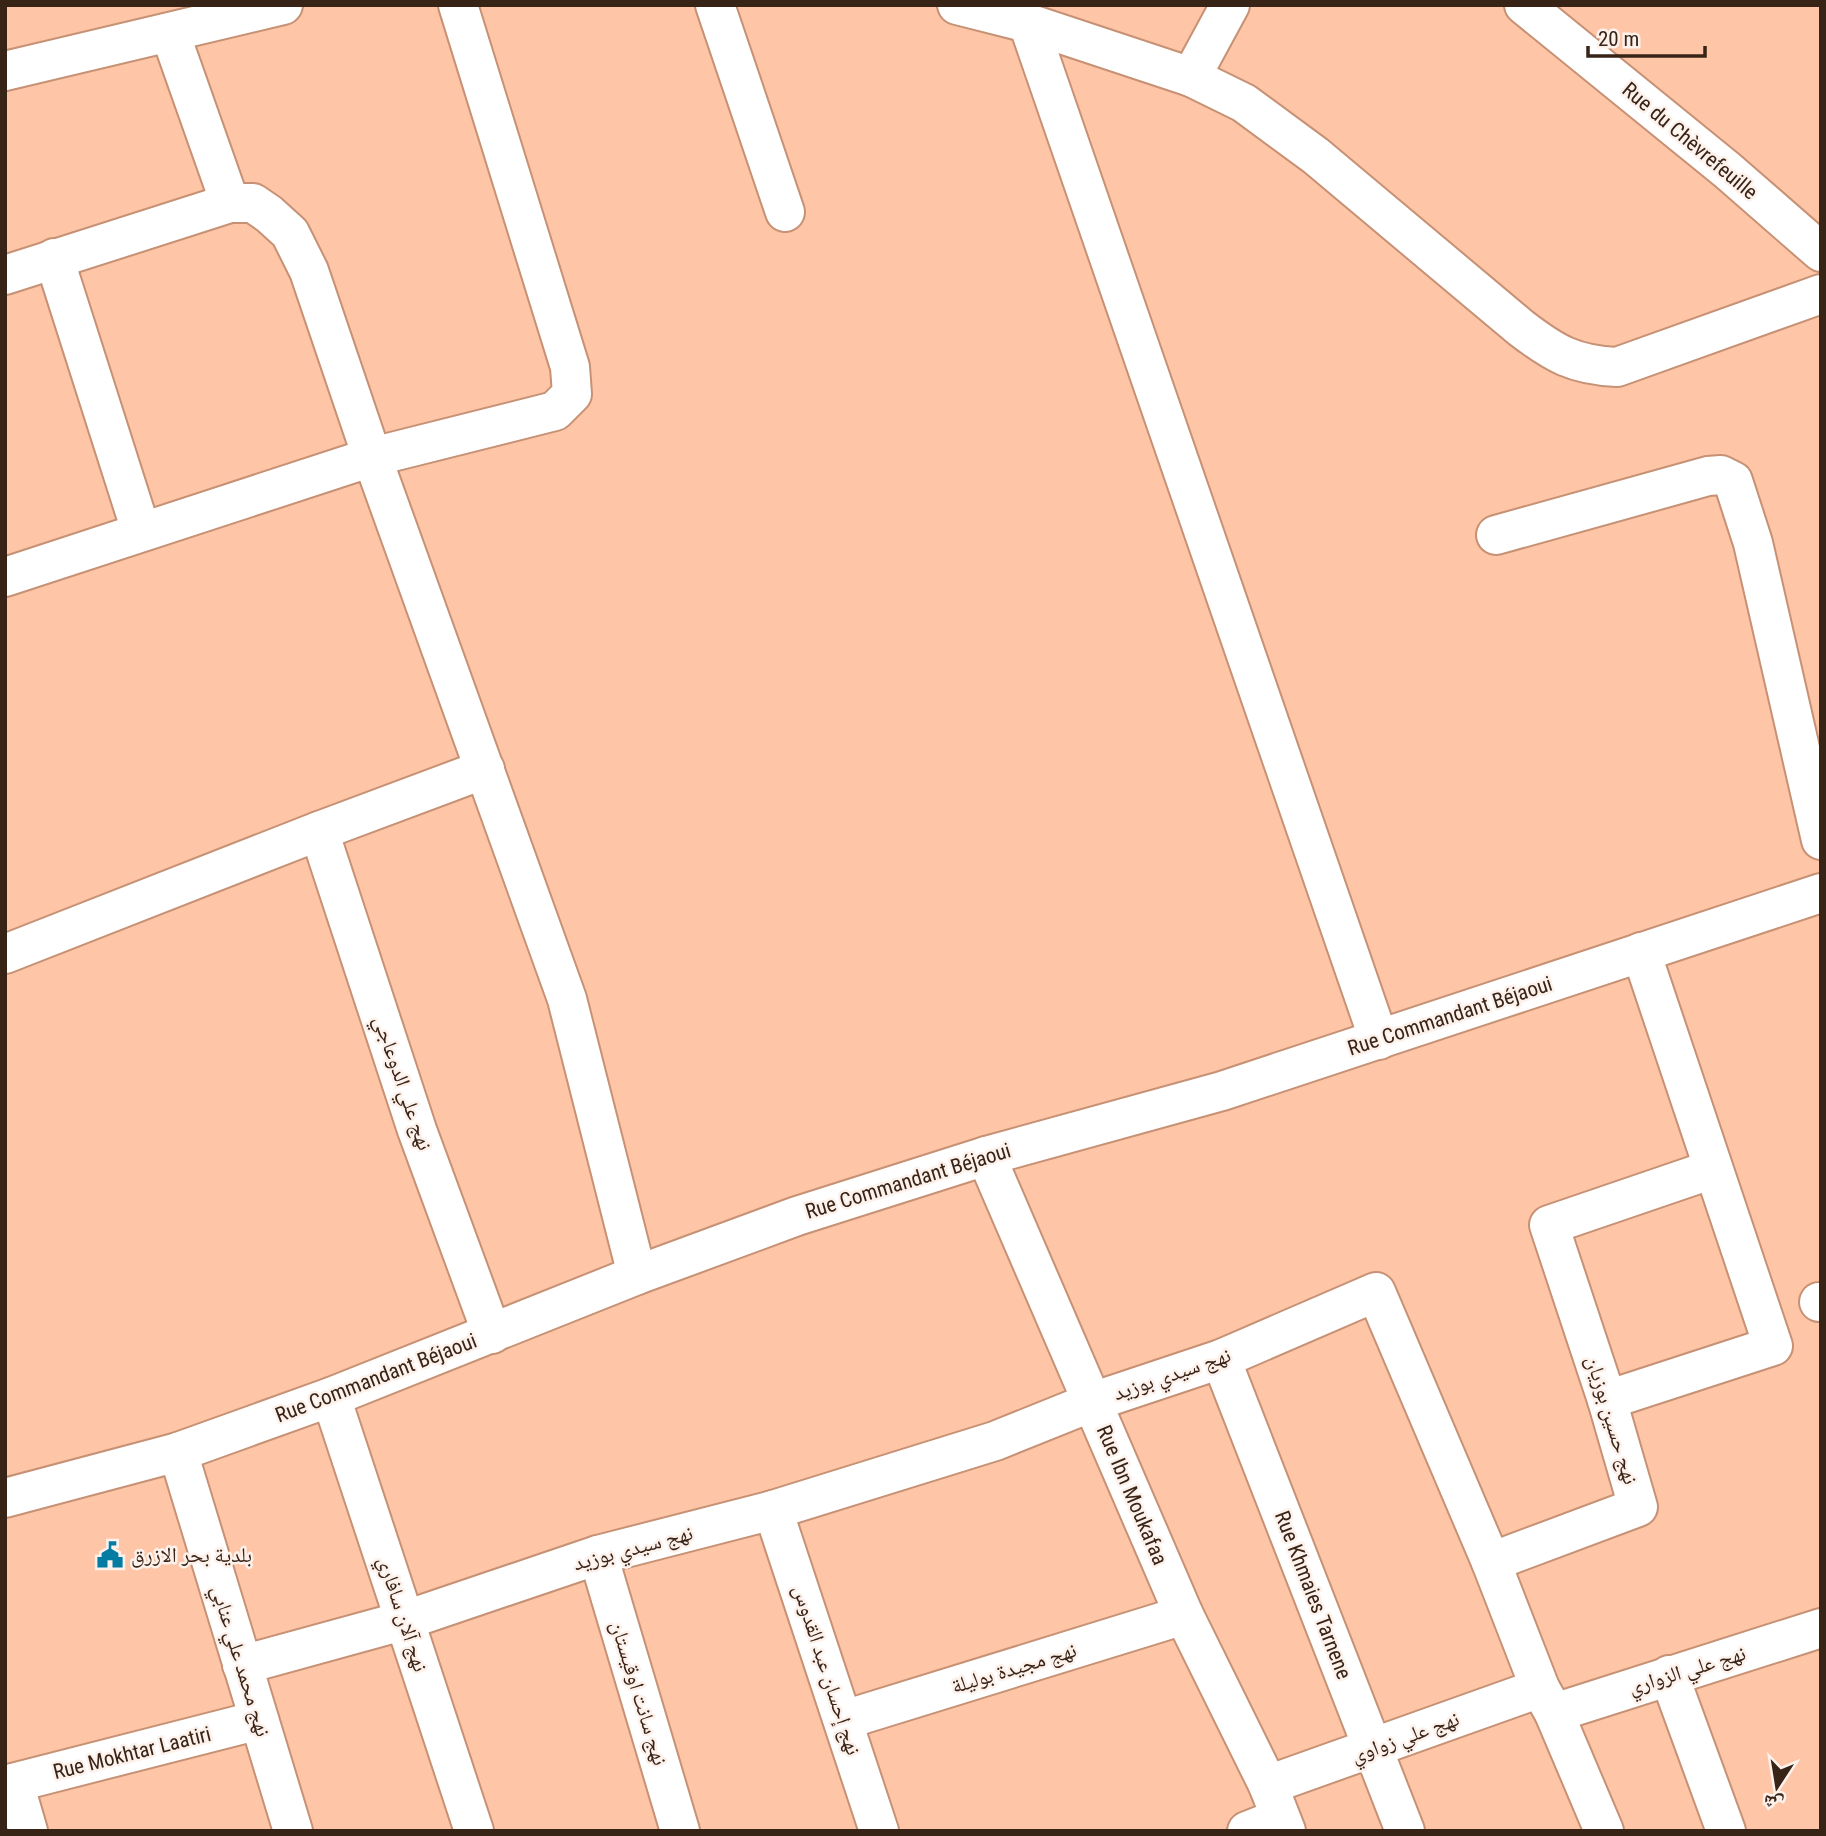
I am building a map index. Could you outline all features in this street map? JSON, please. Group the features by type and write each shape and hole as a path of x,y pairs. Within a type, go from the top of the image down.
{"street":[{"path":"5,71 283,5"},
{"path":"5,577 372,457 555,411 572,394 570,367 458,5"},
{"path":"715,5 785,212"},
{"path":"957,5 1028,23 1191,77 1254,110 1316,156 1521,328 1554,353 1586,366 1616,368 1821,295"},
{"path":"1191,77 1230,5"},
{"name":"Rue du Chèvrefeuille","path":"1524,5 1727,170 1821,252"},
{"path":"1028,23 1379,1040"},
{"path":"170,33 230,203"},
{"path":"5,275 230,203 253,203 290,233 309,271 372,457 567,999 637,1275"},
{"path":"54,258 141,531"},
{"path":"1496,535 1708,475 1721,475 1733,481 1753,543 1821,840"},
{"path":"5,954 485,769"},
{"name":"نهج علي الدوعاجي","path":"319,831 417,1130 492,1334"},
{"name":"Rue Commandant Béjaoui","path":"5,1498 178,1452 331,1397 637,1275 797,1216 986,1156 1222,1091 1821,893"},
{"path":"1607,1400 1773,1346 1641,952"},
{"name":"Rue Ibn Moukafaa","path":"986,1156 1270,1816"},
{"name":"نهج حسين بوزيان","path":"1491,1562 1637,1507 1607,1400 1549,1224 1713,1169"},
{"name":"نهج سيدي بوزيد","path":"242,1665 406,1620 598,1555 773,1510 995,1441 1092,1402 1221,1359 1376,1292 1604,1831"},
{"name":"Rue Khmaies Tarnene","path":"1221,1359 1405,1831"},
{"name":"نهج آلان سافاري","path":"331,1397 474,1831"},
{"name":"نهج محمد علي عنابي","path":"178,1452 293,1831"},
{"name":"نهج إحسان عبد القدوس","path":"773,1510 879,1831"},
{"name":"نهج سانت اوقيستان","path":"598,1555 680,1831"},
{"name":"نهج مجيدة بوليلة","path":"844,1720 1184,1615"},
{"name":"نهج علي الزواري","path":"1547,1700 1669,1675 1821,1628"},
{"path":"1669,1675 1726,1831"},
{"name":"نهج علي زواوي","path":"1270,1816 1374,1749 1547,1700"},
{"name":"Rue Mokhtar Laatiri","path":"10,1784 260,1720"},
{"path":"10,1784 28,1831"}],"place":[{"name":"بلدية بحر الازرق","path":"110,1555"}]}
